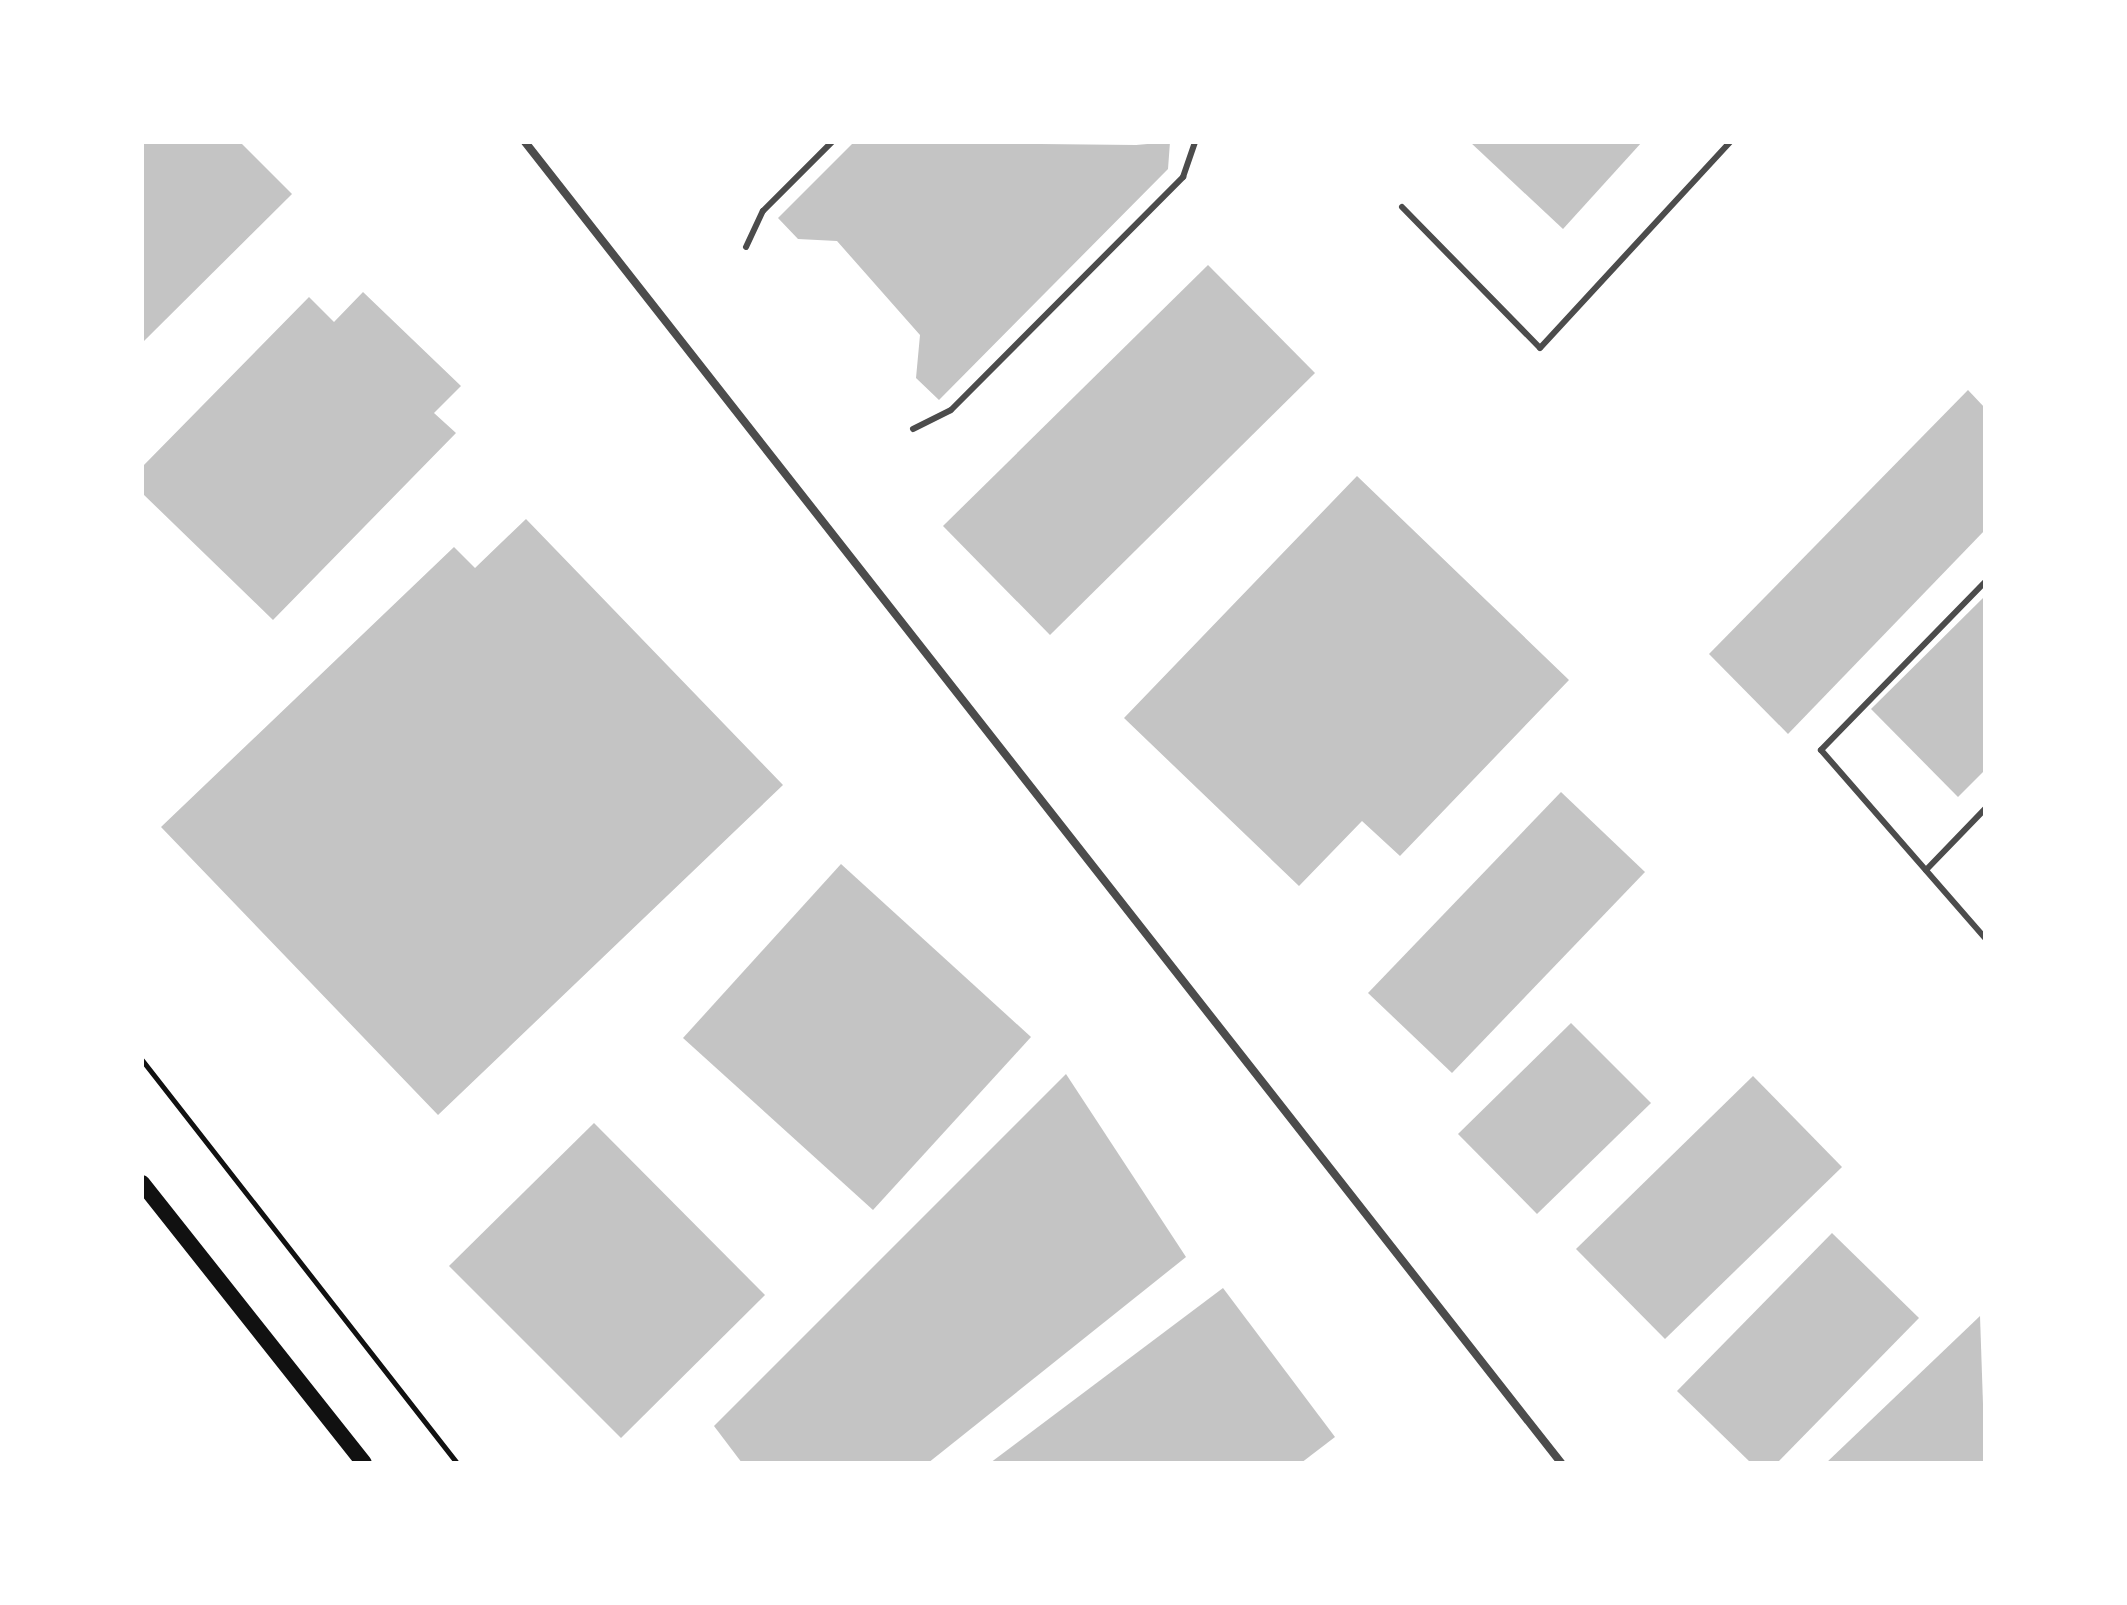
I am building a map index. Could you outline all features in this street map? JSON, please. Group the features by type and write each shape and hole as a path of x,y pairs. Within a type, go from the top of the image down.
{"main road":[{"path":"142,1183 364,1463"}],"street":[{"path":"525,142 1561,1463"}],"lane":[{"path":"746,247 763,211 832,142"},
{"path":"913,429 951,410 1183,177 1195,142"},
{"path":"1402,207 1540,348 1730,142"},
{"path":"1985,582 1821,750 1985,938"},
{"path":"1926,870 1985,809"}],"path":[{"path":"142,1060 457,1463"}],"building":[{"path":"142,142 240,142 292,194 142,343"},
{"path":"854,142 1136,145 1170,142 1168,169 939,400 916,378 920,335 837,241 798,239 778,218"},
{"path":"1470,142 1642,142 1563,229"},
{"path":"1208,265 1315,373 1050,635 943,526"},
{"path":"363,292 461,386 434,413 456,433 273,620 142,493 142,467 309,297 334,322"},
{"path":"1968,390 1985,408 1985,530 1788,734 1709,654"},
{"path":"1357,476 1569,680 1400,856 1362,821 1299,886 1124,718"},
{"path":"526,519 783,785 438,1115 161,827 454,547 475,568"},
{"path":"1985,596 1985,770 1958,797 1871,709"},
{"path":"1561,792 1645,872 1452,1073 1368,993"},
{"path":"841,864 1031,1037 873,1210 683,1038"},
{"path":"1571,1023 1651,1103 1537,1214 1458,1134"},
{"path":"1066,1074 1186,1257 928,1463 742,1463 714,1426"},
{"path":"1753,1076 1842,1167 1665,1339 1576,1249"},
{"path":"594,1123 765,1295 621,1438 449,1266"},
{"path":"1832,1233 1919,1318 1777,1463 1751,1463 1677,1391"},
{"path":"1223,1288 1335,1437 1301,1463 990,1463"},
{"path":"1980,1316 1985,1463 1826,1463"}]}
